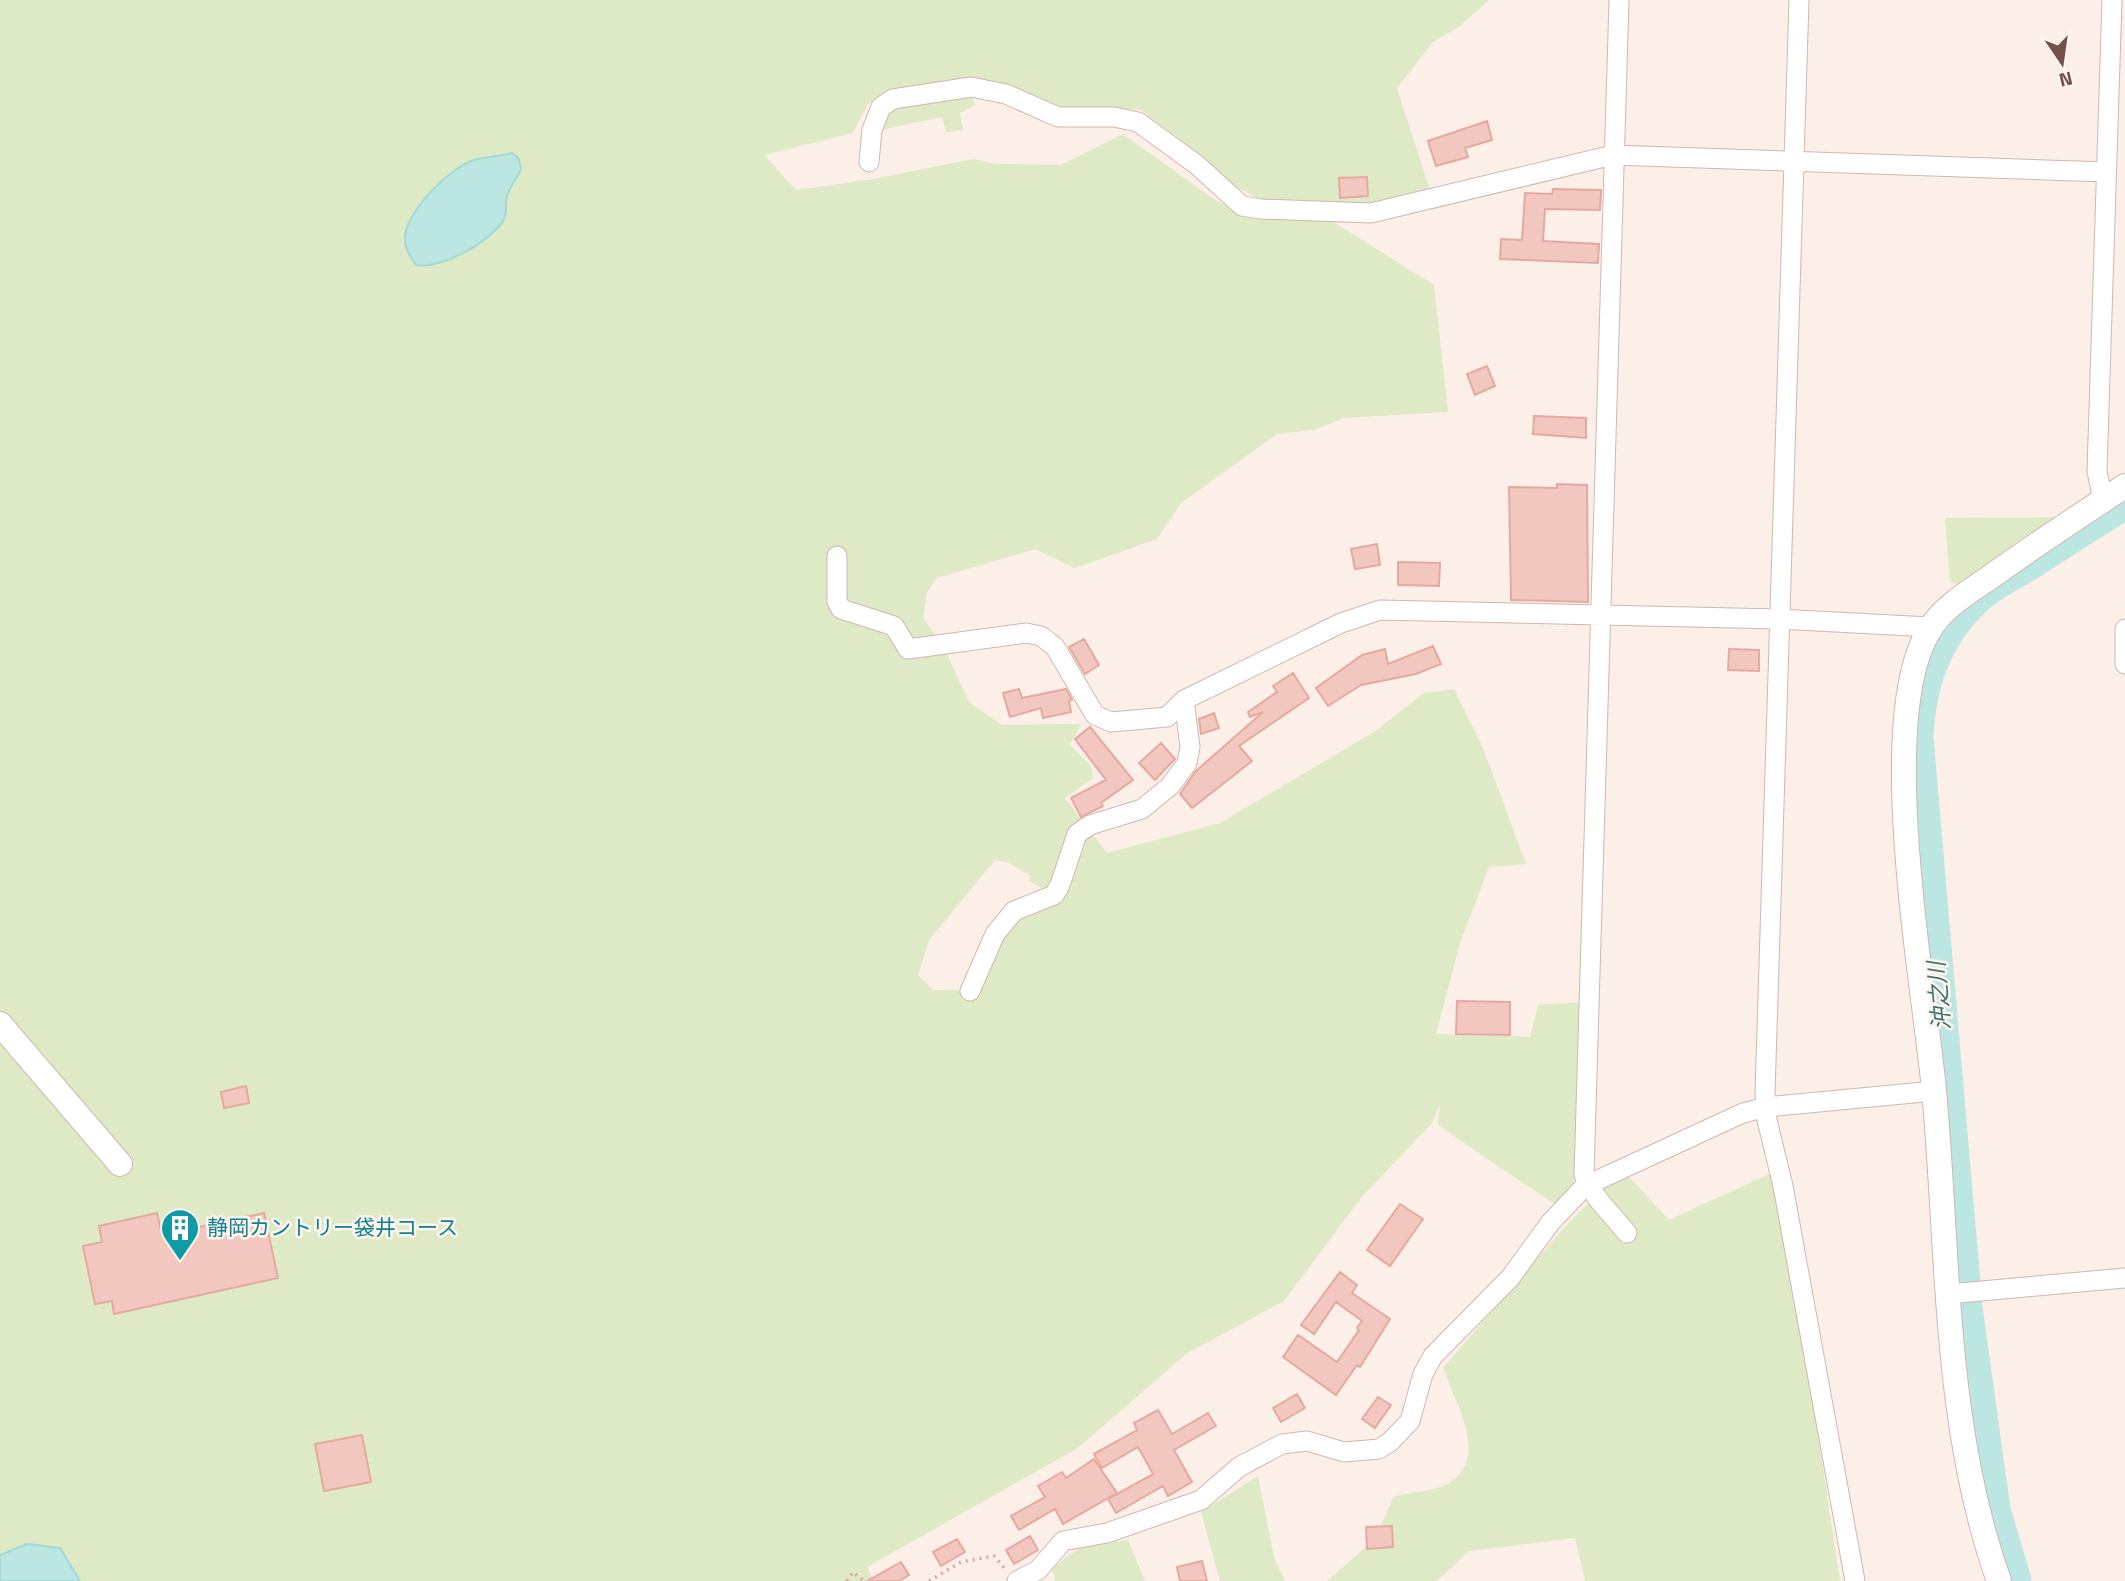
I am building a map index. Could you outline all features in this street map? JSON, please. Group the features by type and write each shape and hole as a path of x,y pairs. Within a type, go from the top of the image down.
{"street":[{"path":"1619,0 1584,1175 1627,1233"},
{"path":"1800,0 1778,619 1766,1107 1855,1581"},
{"path":"2103,500 2097,471 2112,0"},
{"path":"869,162 874,119 887,103 893,99 971,87 1006,94 1058,117 1114,117 1138,122 1197,165 1242,206 1261,209 1371,213 1613,155 1795,159 2106,172"},
{"path":"1999,1581 1970,1473 1955,1373 1934,1091 1916,942 1904,742 1919,653 1930,627 1967,594 2125,486"},
{"path":"837,556 837,601 841,609 894,626 908,649 1026,632 1041,636 1055,647 1095,715 1111,722 1167,717 1184,700 1340,623 1380,610 1778,619 1930,627"},
{"path":"2125,629 2125,664"},
{"path":"970,991 995,934 1014,911 1054,895 1077,834 1090,825 1142,809 1170,786 1187,763 1190,747 1184,700"},
{"path":"0,1024 120,1164"},
{"path":"1017,1581 1038,1570 1063,1541 1107,1533 1191,1504 1239,1467 1282,1444 1307,1441 1344,1452 1378,1449 1390,1442 1410,1421 1423,1374 1433,1356 1450,1335 1492,1298 1550,1223 1589,1185 1743,1113 1766,1107 1934,1091"},
{"path":"1948,1294 2125,1278"}],"path":[{"path":"929,1581 961,1562 994,1556 1017,1581"},
{"path":"847,1581 853,1573 864,1581"}],"green space":[{"path":"0,0 1489,0 1460,26 1433,42 1397,88 1432,196 1367,205 1261,200 1223,180 1186,144 1139,109 1068,113 971,94 975,105 960,113 963,130 946,132 942,117 876,131 887,93 868,104 853,133 764,155 796,190 873,179 974,159 996,164 1061,165 1123,134 1214,199 1241,213 1324,216 1434,285 1448,412 1344,418 1314,430 1277,434 1181,503 1157,539 1075,568 1035,549 937,578 927,592 923,618 942,644 969,702 1002,725 1081,724 1070,745 1091,766 1093,778 1065,798 1107,853 1220,823 1374,732 1424,693 1454,689 1483,748 1526,864 1489,867 1460,943 1436,1034 1530,1037 1538,1005 1584,1002 1577,1171 1570,1191 1557,1206 1438,1125 1440,1103 1432,1123 1360,1199 1284,1301 1186,1354 1078,1448 867,1567 874,1581 0,1581","holes":["995,860 1009,863 1031,876 1029,881 1053,895 1021,908 965,990 933,990 918,975 929,940"]},
{"path":"2076,517 1963,585 1950,582 1945,518"},
{"path":"1622,1169 1669,1220 1778,1170 1840,1581 1585,1581 1575,1538 1469,1551 1437,1581 1327,1581 1376,1538 1393,1497 1446,1485 1462,1471 1467,1458 1466,1428 1443,1368 1562,1230"},
{"path":"1258,1476 1274,1558 1285,1581 1220,1581 1201,1512"},
{"path":"1128,1540 1145,1581 1055,1581 1052,1568 1079,1548"}],"water":[{"path":"512,153 519,159 521,169 508,193 505,216 498,227 464,252 438,263 416,265 406,247 406,229 430,193 464,164"},
{"path":"27,1544 60,1548 80,1581 0,1581 0,1555"}],"building":[{"path":"1487,121 1492,140 1465,148 1468,157 1436,166 1428,141"},
{"path":"1367,177 1368,196 1340,198 1339,178"},
{"path":"1553,189 1601,190 1600,210 1545,209 1543,241 1599,244 1598,263 1500,259 1501,239 1522,240 1525,193 1552,194"},
{"path":"1487,366 1495,386 1475,395 1467,374"},
{"path":"1534,416 1586,418 1586,438 1533,434"},
{"path":"1557,484 1587,485 1588,602 1511,600 1509,487 1557,488"},
{"path":"1377,544 1380,565 1355,569 1351,549"},
{"path":"1398,562 1440,563 1439,586 1398,585"},
{"path":"1084,639 1099,665 1085,674 1069,647"},
{"path":"1433,646 1441,664 1416,674 1361,685 1328,706 1316,688 1362,655 1385,649 1388,664"},
{"path":"1729,649 1759,650 1759,671 1728,670"},
{"path":"1293,673 1309,698 1239,746 1252,761 1192,808 1180,794 1196,771 1263,712 1250,717 1248,712 1277,692 1273,686"},
{"path":"1019,689 1022,698 1066,689 1072,700 1069,701 1071,712 1043,718 1041,708 1010,717 1003,693"},
{"path":"1214,713 1219,728 1201,734 1199,719"},
{"path":"1090,727 1133,780 1101,803 1103,806 1081,817 1071,798 1106,780 1075,739"},
{"path":"1161,743 1175,759 1155,780 1139,763"},
{"path":"1457,1001 1510,1002 1510,1035 1456,1034"},
{"path":"246,1086 249,1103 224,1108 221,1092"},
{"path":"1400,1204 1423,1219 1390,1266 1367,1250"},
{"name":"静岡カントリー袋井コース","path":"157,1213 162,1235 264,1213 278,1278 114,1314 112,1301 95,1304 83,1246 102,1242 99,1226"},
{"path":"1340,1272 1357,1285 1352,1293 1390,1319 1360,1367 1357,1365 1336,1395 1283,1357 1298,1335 1337,1362 1359,1330 1357,1328 1362,1321 1336,1302 1314,1334 1301,1325"},
{"path":"1297,1394 1305,1408 1281,1422 1273,1408"},
{"path":"1378,1397 1391,1405 1375,1428 1362,1419"},
{"path":"1158,1410 1172,1434 1208,1413 1216,1426 1174,1450 1192,1482 1168,1496 1163,1486 1116,1513 1108,1499 1153,1474 1138,1447 1102,1468 1094,1454 1137,1430 1134,1423"},
{"path":"362,1435 371,1482 324,1491 315,1444"},
{"path":"1094,1459 1117,1493 1063,1524 1055,1509 1019,1530 1011,1516 1045,1497 1038,1486 1062,1472 1066,1478"},
{"path":"1392,1526 1393,1547 1367,1549 1366,1527"},
{"path":"1030,1536 1038,1550 1014,1564 1006,1550"},
{"path":"957,1539 965,1552 941,1566 933,1552"},
{"path":"1202,1561 1207,1581 1180,1581 1177,1567"},
{"path":"901,1562 909,1575 899,1581 867,1581"}],"waterway":[{"name":"沖之川","path":"2015,1581 1994,1510 1966,1307 1917,738 1919,718 1926,678 1933,660 1952,625 1965,610 1992,586 2125,503"}],"place":[{"name":"静岡カントリー袋井コース","path":"180,1262"}]}
